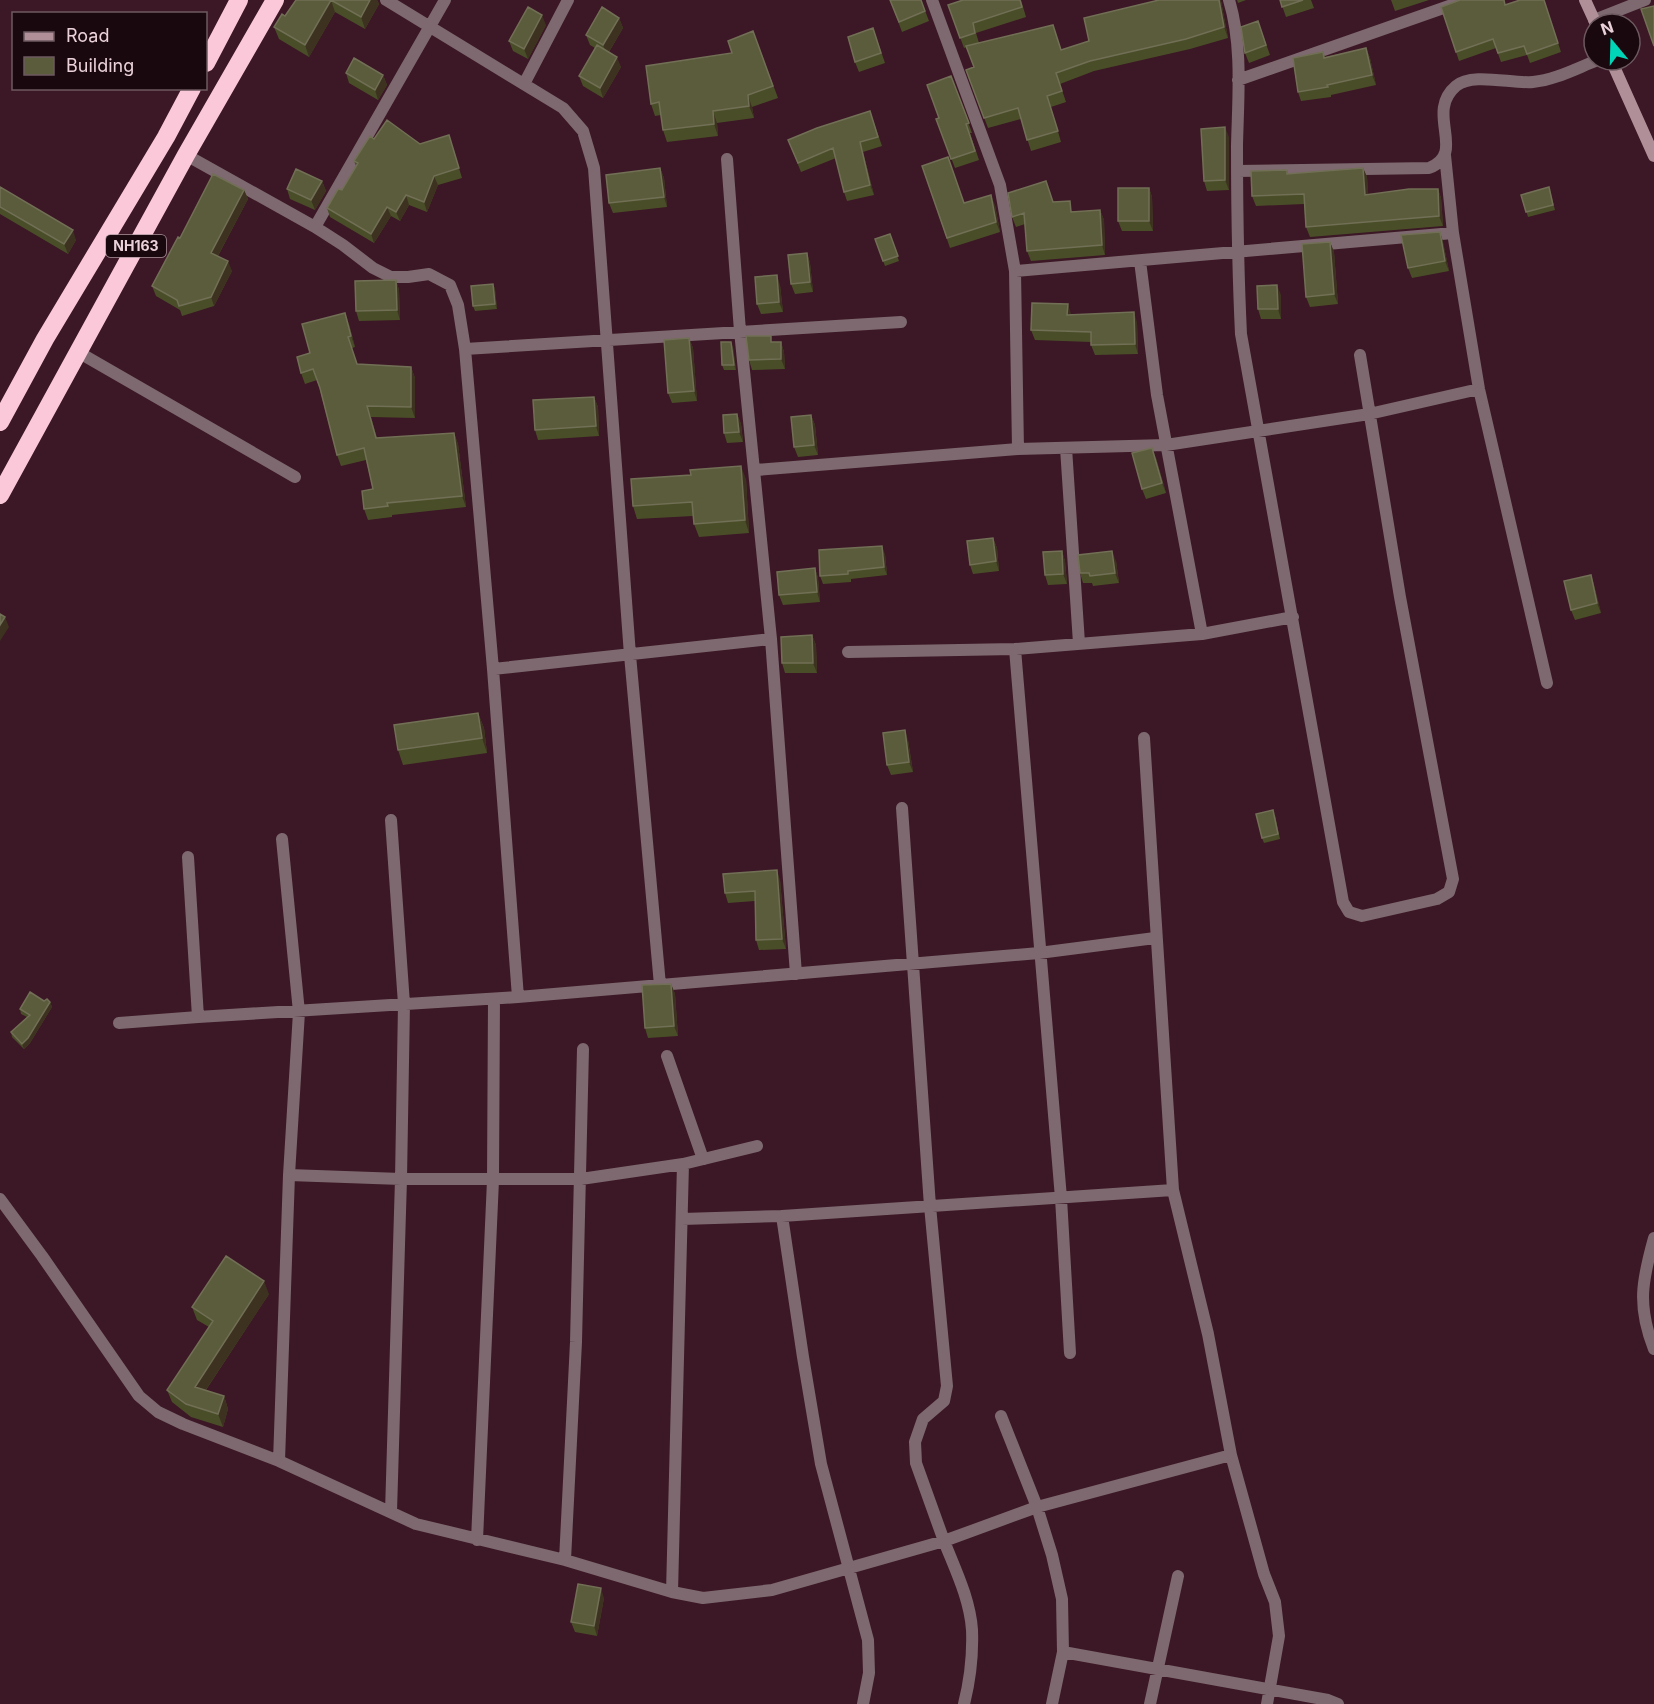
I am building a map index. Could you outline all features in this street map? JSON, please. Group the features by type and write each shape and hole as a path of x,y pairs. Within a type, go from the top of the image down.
{"highway":[{"path":"207,61 239,0"},
{"name":"NH163","path":"0,495 186,154 275,0"},
{"name":"NH163","path":"0,422 45,339 166,137 191,90"}],"street":[{"path":"386,0 563,108 583,131 594,168 630,655 660,985"},
{"path":"315,227 445,0"},
{"path":"524,84 568,0"},
{"path":"932,0 1000,185 1015,271 1018,449"},
{"path":"1229,0 1235,20 1238,80 1237,253 1241,334 1343,902 1349,912 1362,916 1437,899 1449,892 1453,879 1400,597 1360,355"},
{"path":"1238,80 1466,0"},
{"path":"1618,12 1645,0"},
{"path":"1547,683 1479,390 1453,233 1442,110 1446,96 1458,84 1479,79 1532,82 1551,78 1582,66"},
{"path":"1616,72 1654,156"},
{"path":"186,154 315,227 373,268 391,277 408,278 429,274 450,285 458,304 465,349 493,669 518,997"},
{"path":"1237,171 1429,168 1440,164 1445,155"},
{"path":"727,159 740,331 756,470 771,639 796,974"},
{"path":"1015,271 1453,233"},
{"path":"1140,261 1157,394 1202,634"},
{"path":"465,349 901,322"},
{"path":"78,352 295,477"},
{"path":"756,470 1018,449 1166,444 1369,414 1479,390"},
{"path":"1066,448 1078,644"},
{"path":"848,652 1015,649 1202,634 1293,617"},
{"path":"493,669 771,639"},
{"path":"1015,649 1061,1198 1070,1353"},
{"path":"1144,738 1155,938 1173,1190 1208,1334 1231,1455 1264,1574 1275,1602 1279,1636 1267,1704"},
{"path":"902,808 930,1206 947,1386 944,1401 923,1419 915,1442 916,1463 963,1588 972,1629 970,1681 964,1704"},
{"path":"391,820 404,1004 391,1512"},
{"path":"279,1461 289,1175 299,1012 282,839"},
{"path":"188,857 198,1017"},
{"path":"119,1023 494,999 1039,953 1155,938"},
{"path":"477,1540 493,1180 494,999"},
{"path":"565,1560 581,1179 583,1049"},
{"path":"667,1056 703,1159"},
{"path":"289,1175 401,1179 581,1179 683,1164 757,1146"},
{"path":"672,1592 683,1164"},
{"path":"682,1219 782,1216 1173,1190"},
{"path":"0,1199 139,1396 158,1412 279,1461 416,1524 565,1560 672,1592 703,1598 772,1590 944,1541 1037,1507 1231,1455"},
{"path":"782,1216 821,1464 868,1640 869,1673 863,1704"},
{"path":"1654,1238 1642,1297 1643,1317 1654,1349"},
{"path":"1001,1416 1037,1507 1052,1555 1062,1599 1063,1652 1052,1704"},
{"path":"1150,1704 1178,1576"},
{"path":"1063,1652 1270,1689 1338,1704"}],"building":[{"path":"296,0 331,0 305,45 274,27 282,14 285,16"},
{"path":"331,0 370,0 361,17"},
{"path":"890,0 921,0 925,11 899,22"},
{"path":"963,0 1020,0 1022,7 973,23 975,33 960,38 948,5"},
{"path":"1159,0 1219,0 1224,27 1186,39 1090,61 1056,73 1062,91 1047,96 1058,131 1027,140 1018,108 984,118 966,70 974,67 966,46 1053,25 1061,50 1089,41 1084,18"},
{"path":"1280,0 1303,0 1282,7"},
{"path":"1460,0 1504,0 1505,5 1520,0 1544,0 1558,43 1527,54 1524,46 1498,53 1493,39 1456,52 1441,7"},
{"path":"1654,6 1654,46 1641,9"},
{"path":"528,7 542,15 524,49 509,41"},
{"path":"602,7 619,18 603,45 586,35"},
{"path":"1258,21 1266,45 1245,53 1241,27"},
{"path":"873,28 881,53 855,62 848,37"},
{"path":"753,31 773,86 748,95 749,106 713,111 714,124 663,130 659,102 651,104 646,66 732,53 728,41"},
{"path":"597,45 617,57 600,88 579,76"},
{"path":"1366,48 1372,75 1327,85 1328,87 1298,92 1293,58 1323,52 1324,58"},
{"path":"354,58 383,75 375,90 346,73"},
{"path":"951,76 969,123 966,124 975,151 951,159 936,119 939,118 927,85"},
{"path":"870,111 878,137 860,142 870,185 844,192 833,148 798,163 788,140"},
{"path":"387,120 420,144 449,135 459,168 434,176 424,202 406,195 396,212 387,207 371,234 327,208 338,189 342,190 358,163 354,161 370,136 374,139"},
{"path":"1225,127 1225,180 1204,181 1201,129"},
{"path":"948,157 964,203 991,195 996,222 947,238 922,166"},
{"path":"660,168 664,197 609,203 606,175"},
{"path":"1363,168 1365,195 1409,189 1438,189 1439,216 1306,227 1304,194 1252,196 1251,171 1287,170 1287,174"},
{"path":"296,169 322,181 311,200 287,189"},
{"path":"213,174 244,190 211,253 228,261 211,297 179,306 177,300 152,286"},
{"path":"1046,181 1053,202 1070,201 1071,212 1100,210 1102,245 1027,251 1024,213 1012,217 1008,193"},
{"path":"0,187 73,230 64,244 0,207"},
{"path":"1549,187 1553,205 1526,212 1521,195"},
{"path":"1118,188 1149,188 1149,221 1118,221"},
{"path":"1440,232 1445,261 1408,268 1401,235"},
{"path":"890,234 898,256 883,261 875,239"},
{"path":"1330,242 1334,294 1306,297 1302,244"},
{"path":"807,253 810,282 791,284 788,255"},
{"path":"777,275 779,302 757,304 755,277"},
{"path":"396,280 397,310 356,311 355,281"},
{"path":"493,284 495,304 473,306 471,286"},
{"path":"1277,285 1278,309 1258,309 1257,286"},
{"path":"1032,303 1068,304 1067,315 1134,312 1135,344 1091,345 1091,332 1031,330"},
{"path":"345,313 351,336 348,337 357,364 411,367 411,407 367,406 376,438 454,433 462,496 387,503 388,506 364,509 362,491 373,489 364,448 337,455 313,369 301,373 297,357 310,353 302,324"},
{"path":"746,336 771,336 771,342 781,342 781,359 749,360"},
{"path":"689,338 694,391 668,393 664,340"},
{"path":"721,342 731,342 734,365 722,365"},
{"path":"594,397 596,426 535,430 533,400"},
{"path":"737,414 739,432 724,433 723,415"},
{"path":"811,415 814,445 794,447 791,417"},
{"path":"1152,448 1162,483 1142,489 1132,453"},
{"path":"741,466 745,520 694,524 692,502 633,506 631,479 691,475 690,470"},
{"path":"993,538 996,561 970,565 967,541"},
{"path":"882,546 884,567 848,571 848,574 820,576 819,550"},
{"path":"1062,551 1063,574 1045,575 1043,552"},
{"path":"1112,551 1115,573 1090,576 1089,573 1080,573 1078,555"},
{"path":"815,568 817,592 779,595 777,572"},
{"path":"1591,575 1597,603 1571,610 1564,581"},
{"path":"0,614 5,617 0,625"},
{"path":"812,635 813,663 782,663 781,637"},
{"path":"478,713 482,738 398,750 394,725"},
{"path":"905,730 909,762 887,765 883,733"},
{"path":"1273,810 1278,834 1262,838 1256,814"},
{"path":"777,870 782,939 756,940 755,891 725,893 723,874"},
{"path":"671,984 674,1026 645,1028 642,985"},
{"path":"30,992 50,1002 22,1044 11,1032 30,1015 20,1009"},
{"path":"226,1256 264,1281 195,1387 224,1396 218,1414 186,1404 167,1390 213,1321 192,1307"},
{"path":"578,1584 601,1588 594,1626 571,1622"}]}
